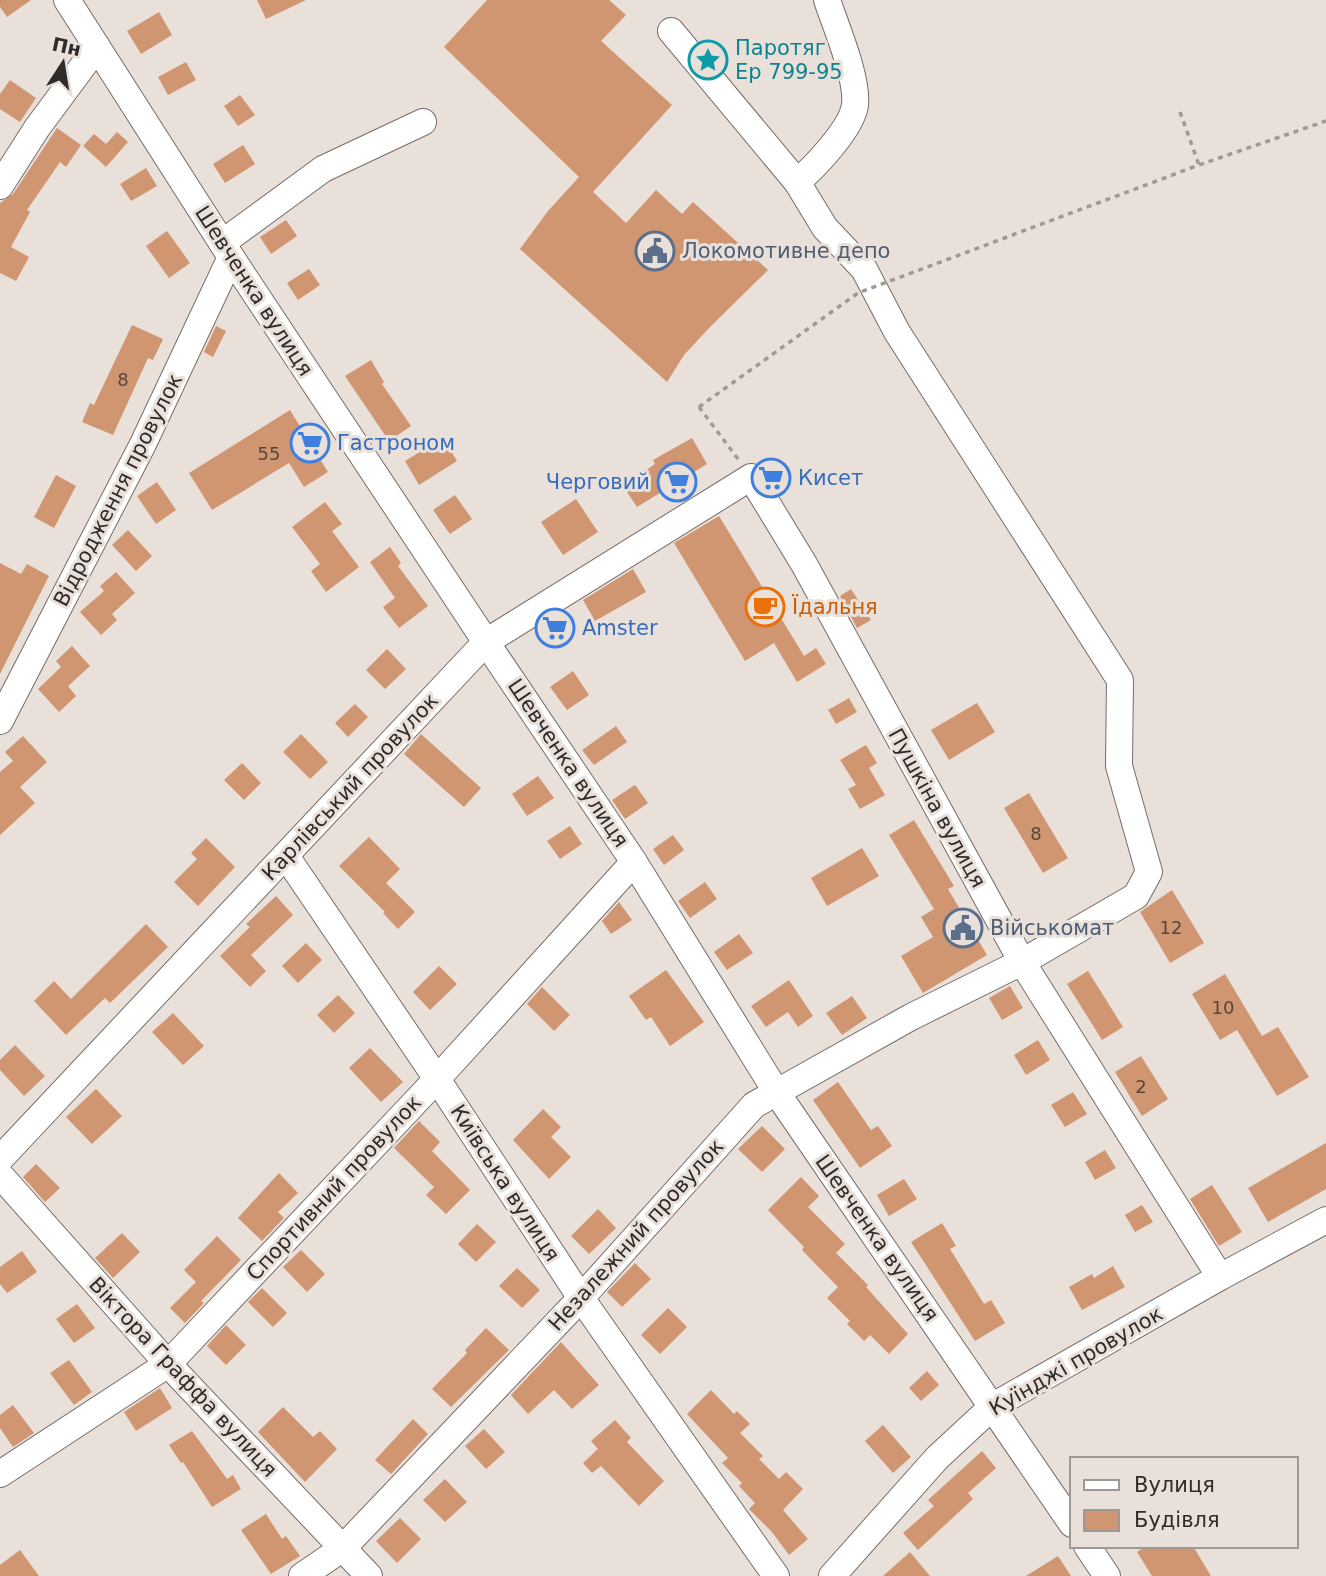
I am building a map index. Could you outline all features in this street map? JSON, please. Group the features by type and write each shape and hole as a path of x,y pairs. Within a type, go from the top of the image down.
{"street":[{"name":"Шевченка вулиця","path":"67,0 227,250 634,862 776,1093 1070,1521"},
{"path":"797,182 815,165 848,124 855,106 854,84 827,0"},
{"name":"Незалежний провулок","path":"302,1576 343,1548 581,1298 754,1105 911,1017 1022,962 1136,896 1149,872 1119,766 1119,680 897,332 864,270 825,228 797,182 671,31"},
{"path":"0,186 37,128 97,47"},
{"path":"227,250 323,169 423,122"},
{"name":"Відродження провулок","path":"0,721 144,444 227,250"},
{"name":"Пушкіна вулиця","path":"751,477 804,564 1022,962 1220,1277"},
{"name":"Карлівський провулок","path":"0,1159 486,642 751,477"},
{"name":"Київська вулиця","path":"286,856 581,1298 776,1576"},
{"name":"Спортивний провулок","path":"0,1474 168,1364 437,1079 634,862"},
{"name":"Віктора Граффа вулиця","path":"0,1175 168,1364 369,1576"},
{"name":"Куїнджі провулок","path":"832,1576 937,1458 993,1406 1326,1220"},
{"path":"1088,1548 1107,1576"}],"path":[{"path":"1180,112 1199,165"},
{"path":"751,477 699,407 858,293 1199,165 1326,121"}],"building":[{"path":"0,0 31,0 7,17 0,7"},
{"path":"257,0 306,0 266,19"},
{"path":"487,0 609,0 626,15 601,41 672,105 593,192 626,223 656,190 682,214 693,202 768,270 684,355 667,382 520,249 548,211 579,177 444,47"},
{"path":"159,12 172,35 141,54 127,31"},
{"path":"186,62 196,80 168,95 158,77"},
{"path":"10,80 36,98 20,122 0,109 0,94"},
{"path":"240,95 255,115 238,126 224,106"},
{"path":"57,128 81,145 66,167 60,162 27,210 30,212 11,247 29,257 16,281 0,273 0,203 13,194"},
{"path":"117,132 128,142 106,167 83,146 94,134 106,144"},
{"path":"243,145 255,164 225,183 213,164"},
{"path":"146,168 157,186 131,201 120,184"},
{"path":"286,220 297,236 271,254 260,237"},
{"path":"167,231 190,263 169,278 146,246"},
{"path":"309,269 320,285 298,300 287,283"},
{"path":"132,325 163,339 153,360 148,358 113,435 82,422 90,403 94,405"},
{"path":"216,326 226,331 213,357 204,352"},
{"path":"371,360 384,382 382,384 411,426 389,441 345,376"},
{"path":"290,410 328,472 304,487 289,463 212,510 189,473"},
{"path":"443,438 457,461 419,485 405,461"},
{"path":"692,438 707,464 637,507 623,486 655,464 653,460"},
{"path":"774,468 781,480 774,484 766,472"},
{"path":"56,475 76,486 54,528 34,517"},
{"path":"157,482 176,510 156,524 137,496"},
{"path":"455,495 472,519 450,534 433,510"},
{"path":"576,499 598,532 563,555 541,522"},
{"path":"325,502 342,524 332,531 359,567 326,592 311,571 320,564 292,527"},
{"path":"719,516 804,656 816,648 826,664 797,682 774,643 745,661 674,543"},
{"path":"128,530 152,556 136,571 112,545"},
{"path":"390,547 401,563 398,566 428,606 399,628 383,607 395,598 370,562"},
{"path":"0,563 21,574 27,564 49,576 0,674"},
{"path":"633,569 646,592 595,621 583,600"},
{"path":"116,572 135,593 112,614 117,620 101,635 80,612 104,591 100,586"},
{"path":"851,589 871,620 857,628 840,596"},
{"path":"72,646 90,666 68,686 76,696 59,712 38,689 61,667 56,661"},
{"path":"387,649 406,669 385,689 366,670"},
{"path":"573,671 589,695 567,710 550,687"},
{"path":"849,698 857,712 836,724 828,710"},
{"path":"977,703 995,732 949,760 931,730"},
{"path":"355,704 368,717 348,737 335,723"},
{"path":"616,726 627,742 594,765 582,750"},
{"path":"301,734 328,762 310,779 283,752"},
{"path":"421,734 481,788 464,807 404,754"},
{"path":"23,736 47,762 20,787 35,803 0,835 0,772 13,761 5,752"},
{"path":"866,745 877,763 869,768 885,795 860,809 848,789 856,785 840,760"},
{"path":"242,763 261,783 244,800 224,780"},
{"path":"538,776 554,798 527,816 512,794"},
{"path":"635,785 648,803 625,819 612,800"},
{"path":"1029,793 1068,858 1043,873 1004,808"},
{"path":"914,820 954,886 948,889 987,955 923,993 901,956 933,937 921,917 934,909 889,835"},
{"path":"570,826 582,844 560,859 547,841"},
{"path":"673,835 684,850 664,865 653,849"},
{"path":"369,837 400,869 386,883 415,912 398,929 383,913 385,912 339,866"},
{"path":"206,838 235,867 198,906 174,882 197,859 191,853"},
{"path":"862,848 879,876 827,906 811,878"},
{"path":"705,882 717,899 690,918 678,901"},
{"path":"1172,890 1204,943 1170,963 1140,912"},
{"path":"276,896 293,915 251,955 266,971 250,987 220,956 250,927 246,924"},
{"path":"619,902 632,920 611,934 602,921"},
{"path":"146,924 168,947 110,1003 105,998 66,1035 34,1001 54,981 71,999"},
{"path":"739,934 753,953 727,970 714,952"},
{"path":"306,943 322,960 298,983 282,966"},
{"path":"439,966 457,984 430,1010 413,992"},
{"path":"666,970 704,1022 670,1046 651,1017 646,1020 629,996"},
{"path":"1088,971 1123,1027 1102,1040 1067,984"},
{"path":"1225,974 1262,1036 1278,1027 1309,1077 1277,1096 1237,1030 1220,1040 1192,994"},
{"path":"789,980 813,1016 798,1027 788,1012 766,1027 751,1006"},
{"path":"1010,986 1023,1008 1002,1020 989,998"},
{"path":"542,987 570,1015 554,1031 527,1004"},
{"path":"338,995 355,1013 334,1033 317,1015"},
{"path":"852,996 867,1018 842,1035 826,1013"},
{"path":"173,1013 204,1046 183,1065 152,1032"},
{"path":"1038,1040 1050,1060 1026,1075 1014,1055"},
{"path":"15,1045 45,1076 24,1096 0,1070 0,1060"},
{"path":"370,1048 403,1082 381,1102 349,1068"},
{"path":"1141,1056 1168,1099 1142,1116 1115,1072"},
{"path":"838,1082 871,1130 878,1126 892,1146 860,1168 813,1100"},
{"path":"96,1089 122,1116 92,1144 66,1117"},
{"path":"1073,1092 1087,1114 1065,1127 1051,1105"},
{"path":"543,1109 561,1127 551,1137 571,1157 549,1179 513,1140"},
{"path":"419,1121 440,1142 432,1151 470,1190 446,1214 426,1195 434,1187 394,1148"},
{"path":"762,1126 785,1149 762,1172 738,1149"},
{"path":"1326,1143 1326,1189 1268,1222 1248,1188"},
{"path":"1105,1150 1116,1168 1095,1180 1085,1162"},
{"path":"36,1164 60,1188 45,1202 23,1177"},
{"path":"279,1173 298,1193 278,1212 284,1218 262,1241 238,1218"},
{"path":"801,1177 819,1196 808,1207 845,1244 836,1253 868,1285 866,1287 908,1334 889,1354 870,1335 864,1341 847,1324 850,1321 827,1298 838,1287 768,1210"},
{"path":"904,1179 917,1199 889,1216 877,1195"},
{"path":"1212,1185 1242,1232 1219,1246 1190,1199"},
{"path":"1142,1205 1153,1222 1135,1232 1125,1215"},
{"path":"598,1209 616,1228 589,1254 571,1236"},
{"path":"942,1223 956,1246 950,1249 984,1304 991,1300 1005,1323 975,1341 911,1242"},
{"path":"477,1224 496,1242 476,1262 458,1244"},
{"path":"122,1233 140,1252 113,1278 95,1258"},
{"path":"217,1236 241,1260 201,1301 204,1303 185,1323 170,1308 196,1282 184,1270"},
{"path":"301,1250 325,1274 307,1292 283,1267"},
{"path":"22,1251 37,1272 7,1293 0,1284 0,1267"},
{"path":"635,1263 651,1279 622,1307 607,1292"},
{"path":"1113,1266 1125,1287 1082,1310 1069,1287 1092,1274 1094,1278"},
{"path":"517,1268 540,1290 522,1308 499,1286"},
{"path":"262,1288 287,1313 273,1327 248,1302"},
{"path":"77,1304 95,1328 74,1343 56,1319"},
{"path":"668,1308 687,1327 660,1354 641,1335"},
{"path":"226,1325 246,1345 226,1365 207,1346"},
{"path":"486,1328 509,1350 451,1407 432,1389 467,1353 465,1350"},
{"path":"561,1342 599,1385 572,1409 554,1390 528,1414 511,1395"},
{"path":"69,1360 92,1392 74,1405 50,1373"},
{"path":"927,1371 939,1385 921,1401 909,1388"},
{"path":"160,1388 172,1408 136,1431 124,1412"},
{"path":"711,1390 734,1414 737,1411 750,1424 740,1433 763,1456 759,1459 779,1479 786,1472 803,1489 783,1510 808,1539 789,1555 772,1532 749,1509 755,1503 739,1486 742,1483 722,1463 728,1458 687,1414"},
{"path":"13,1405 34,1433 13,1447 0,1428 0,1415"},
{"path":"283,1407 313,1437 320,1431 337,1449 305,1482 258,1432"},
{"path":"413,1419 428,1434 391,1474 375,1460"},
{"path":"615,1420 631,1438 627,1442 664,1481 639,1506 601,1466 592,1473 583,1463 598,1449 591,1441"},
{"path":"883,1425 911,1457 893,1473 865,1441"},
{"path":"484,1429 505,1452 486,1469 465,1446"},
{"path":"192,1431 227,1479 233,1475 241,1489 212,1507 169,1445"},
{"path":"982,1451 996,1468 968,1493 973,1499 918,1550 903,1533 934,1506 928,1500"},
{"path":"445,1479 467,1502 445,1522 423,1500"},
{"path":"266,1514 282,1539 286,1536 300,1556 271,1574 241,1530"},
{"path":"400,1518 421,1539 397,1563 376,1541"},
{"path":"1143,1548 1194,1548 1211,1576 1152,1576 1137,1552"},
{"path":"20,1550 39,1576 0,1576 0,1565"},
{"path":"910,1552 930,1576 883,1576"},
{"path":"1058,1556 1071,1576 1026,1576"}],"place":[{"name":"Паротяг Ер 799-95","path":"708,60"},
{"name":"Локомотивне депо","path":"655,251"},
{"name":"Гастроном","path":"310,443"},
{"name":"Кисет","path":"771,478"},
{"name":"Черговий","path":"677,482"},
{"name":"Їдальня","path":"765,607"},
{"name":"Amster","path":"555,628"},
{"name":"Військомат","path":"963,928"}]}
